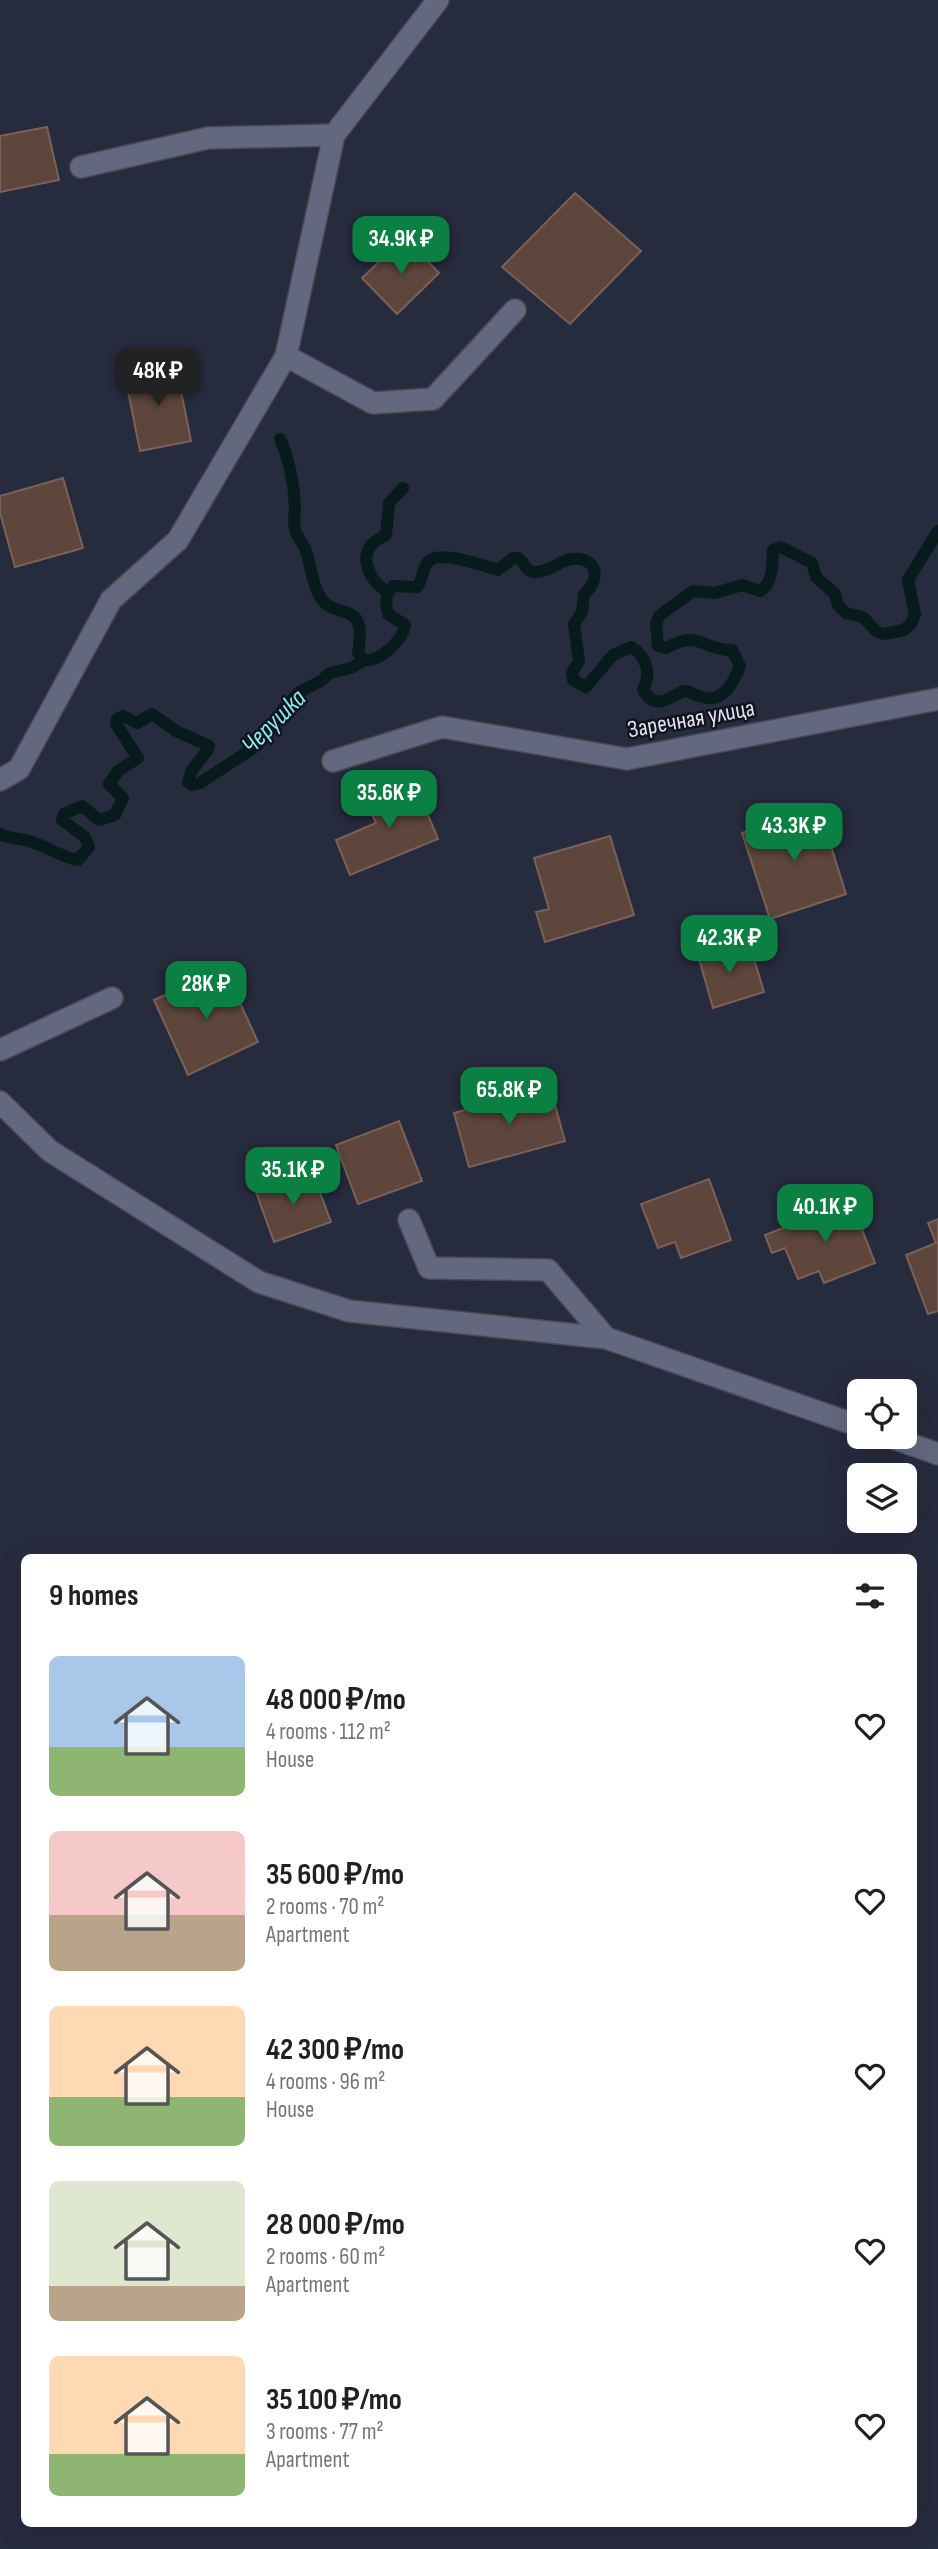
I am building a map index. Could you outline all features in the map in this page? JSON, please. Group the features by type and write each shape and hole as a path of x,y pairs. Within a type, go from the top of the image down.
{"lane":[{"path":"0,780 19,769 111,600 178,540 286,356 334,135 438,0"},
{"path":"81,167 208,138 334,135"},
{"path":"286,356 373,403 433,399 515,310"},
{"name":"Заречная улица","path":"333,761 442,727 627,759 938,699"},
{"path":"0,1050 112,998"},
{"path":"0,1102 50,1151 259,1282 349,1311 606,1338 847,1422"},
{"path":"409,1220 429,1268 548,1270 606,1338"},
{"path":"917,1447 938,1454"}],"building":[{"path":"47,127 59,180 0,192 0,136"},
{"path":"575,193 641,251 570,324 502,267"},
{"path":"405,237 439,273 397,314 362,278"},
{"path":"176,366 191,441 140,451 125,376"},
{"path":"63,478 83,548 15,567 0,513 0,496"},
{"path":"414,781 438,839 350,875 336,840 376,823 366,801"},
{"path":"819,808 846,894 770,919 742,833"},
{"path":"610,836 634,915 545,942 536,912 549,909 534,858"},
{"path":"721,941 727,960 752,952 764,992 713,1008 696,948"},
{"path":"224,968 258,1042 188,1075 154,1000"},
{"path":"550,1087 565,1141 469,1167 454,1113"},
{"path":"399,1121 422,1181 358,1204 336,1145"},
{"path":"312,1171 331,1222 274,1242 256,1192"},
{"path":"709,1179 731,1240 681,1258 675,1242 658,1248 641,1204"},
{"path":"851,1201 875,1263 824,1283 819,1271 798,1279 785,1248 772,1253 765,1235"},
{"path":"938,1219 938,1311 928,1314 906,1255 936,1243 928,1223"}],"waterway":[{"path":"280,439 292,481 294,524 305,548 316,590 333,608 354,617 360,635 358,653 364,660"},
{"path":"388,592 373,578 366,558 372,544 386,535 389,503 403,488"},
{"name":"Черушка","path":"0,834 32,842 78,860 89,847 85,837 62,820 64,814 82,806 99,820 115,815 123,798 109,784 118,771 138,758 116,724 117,719 123,716 137,723 152,714 176,731 209,746 192,770 188,782 192,785 200,783 258,745 299,692 321,681 330,673 351,668 390,649 400,637 405,625 388,614 388,593 393,586 417,587 426,565 433,558 462,560 498,570 513,558 518,558 534,572 544,571 571,559 587,561 595,576 584,594 582,612 574,624 579,661 572,673 573,680 586,687 613,655 631,647 646,665 647,677 643,689 652,700 661,701 683,691 714,698 726,691 740,666 732,650 694,640 666,648 658,646 656,624 659,616 693,591 715,593 742,585 760,591 770,578 773,550 781,547 812,563 816,577 835,594 838,605 846,613 863,617 876,631 884,634 904,630 911,624 915,614 908,580 938,531"}]}
